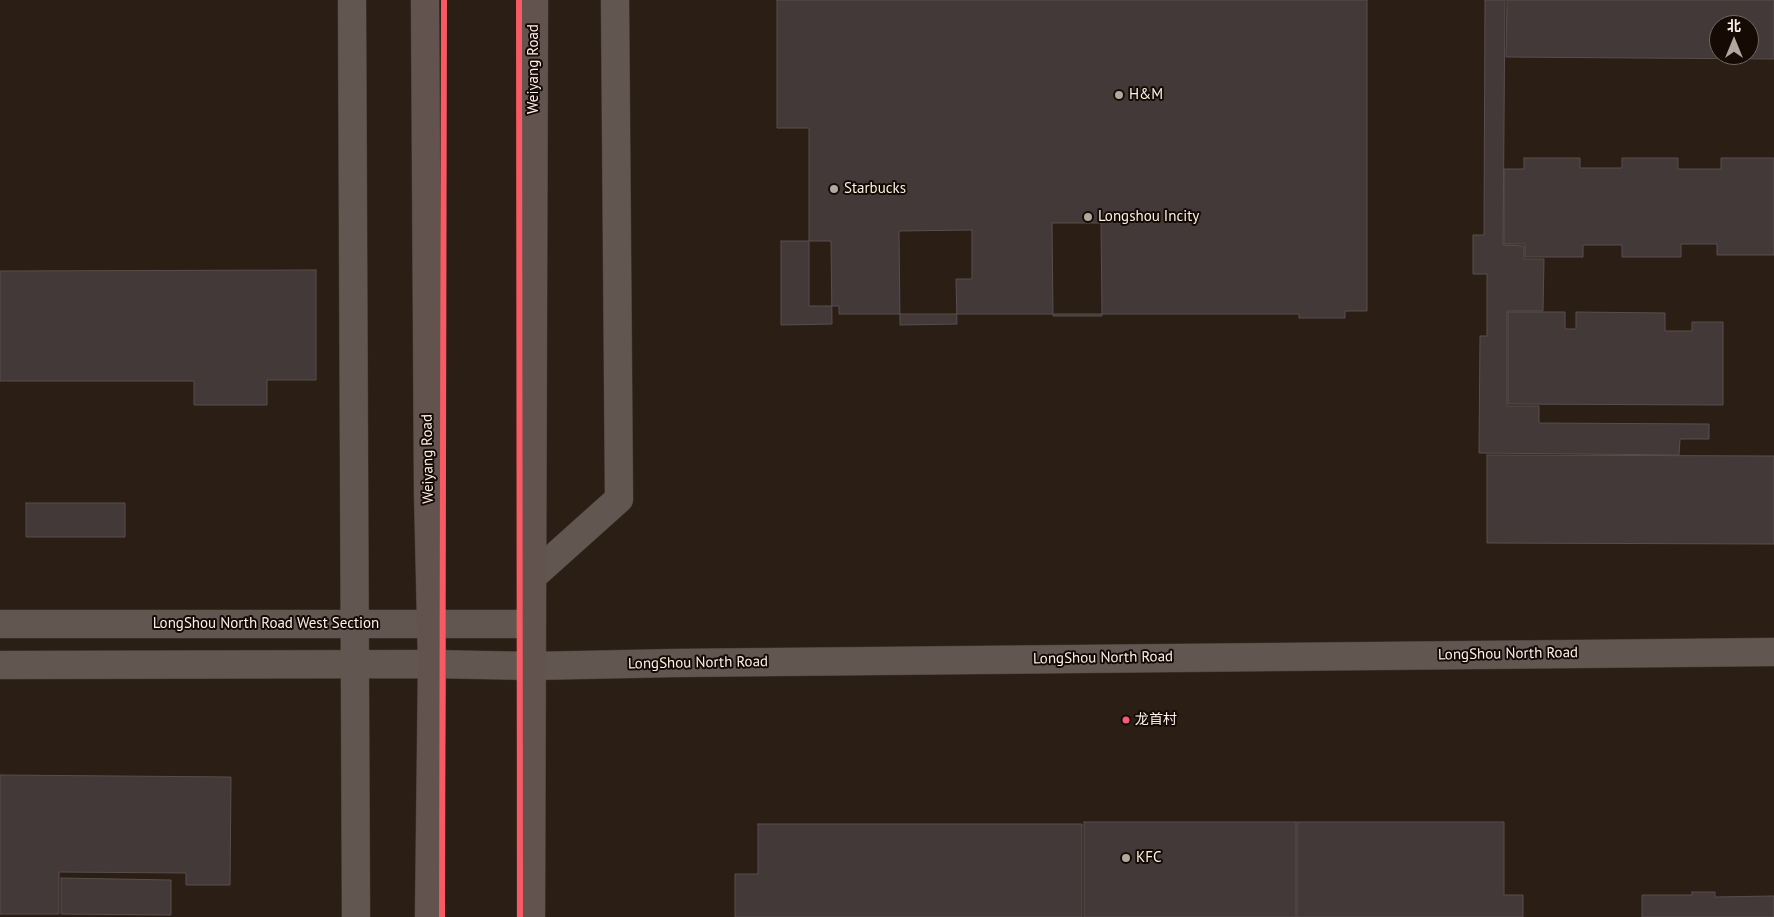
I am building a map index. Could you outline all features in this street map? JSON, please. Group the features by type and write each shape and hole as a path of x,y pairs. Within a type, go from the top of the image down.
{"main road":[{"name":"Weiyang Road","path":"425,0 428,483 432,664 430,917"},
{"name":"Weiyang Road","path":"531,917 534,0"}],"street":[{"path":"352,0 356,917"},
{"path":"532,577 620,499 615,0"},
{"name":"LongShou North Road West Section","path":"0,624 531,624"},
{"name":"LongShou North Road","path":"432,664 532,666 705,662 1774,652"},
{"path":"0,665 432,664"}],"building":[{"name":"Longshou Incity","path":"777,0 1367,0 1367,311 1345,311 1345,318 1299,318 1299,314 839,314 839,306 809,306 809,128 777,128"},
{"path":"1485,0 1505,0 1503,245 1524,246 1524,259 1544,259 1543,311 1507,311 1507,406 1539,406 1539,423 1709,424 1709,439 1680,439 1679,455 1479,453 1480,336 1487,336 1487,274 1473,274 1473,235 1484,235"},
{"path":"1507,0 1774,0 1774,59 1759,59 1759,15 1709,15 1709,59 1506,57"},
{"path":"1524,158 1580,158 1580,168 1622,168 1622,158 1678,158 1678,169 1721,169 1721,158 1774,158 1774,255 1717,255 1717,244 1681,244 1681,257 1622,257 1622,245 1583,245 1583,257 1525,257 1525,244 1504,244 1504,169 1524,169"},
{"path":"1052,223 1101,223 1102,316 1053,316"},
{"path":"972,230 972,279 956,279 957,324 900,325 899,231"},
{"path":"781,241 831,241 832,324 781,325"},
{"path":"316,270 316,380 267,380 267,405 194,405 194,381 0,381 0,271"},
{"path":"1508,312 1565,312 1565,329 1576,329 1576,312 1665,313 1665,331 1692,331 1692,322 1723,322 1723,405 1508,404"},
{"path":"1487,455 1774,456 1774,544 1487,543"},
{"path":"26,503 125,503 125,537 26,537"},
{"path":"0,775 231,777 230,885 186,885 186,873 59,872 59,914 0,914"},
{"path":"1084,822 1296,822 1296,917 1084,917"},
{"path":"1297,822 1504,822 1504,895 1523,895 1523,917 1297,917"},
{"path":"758,824 1082,824 1082,917 735,917 735,874 758,874"},
{"path":"61,878 171,880 171,915 61,914"},
{"path":"1692,892 1715,892 1715,897 1774,896 1774,917 1642,917 1642,895 1692,895"}],"transit line":[{"path":"442,917 444,0"},
{"path":"519,0 520,917"}],"place":[{"name":"H&M","path":"1119,95"},
{"name":"Starbucks","path":"834,189"},
{"name":"Longshou Incity","path":"1088,217"},
{"name":"龙首村","path":"1126,720"},
{"name":"KFC","path":"1126,858"}]}
